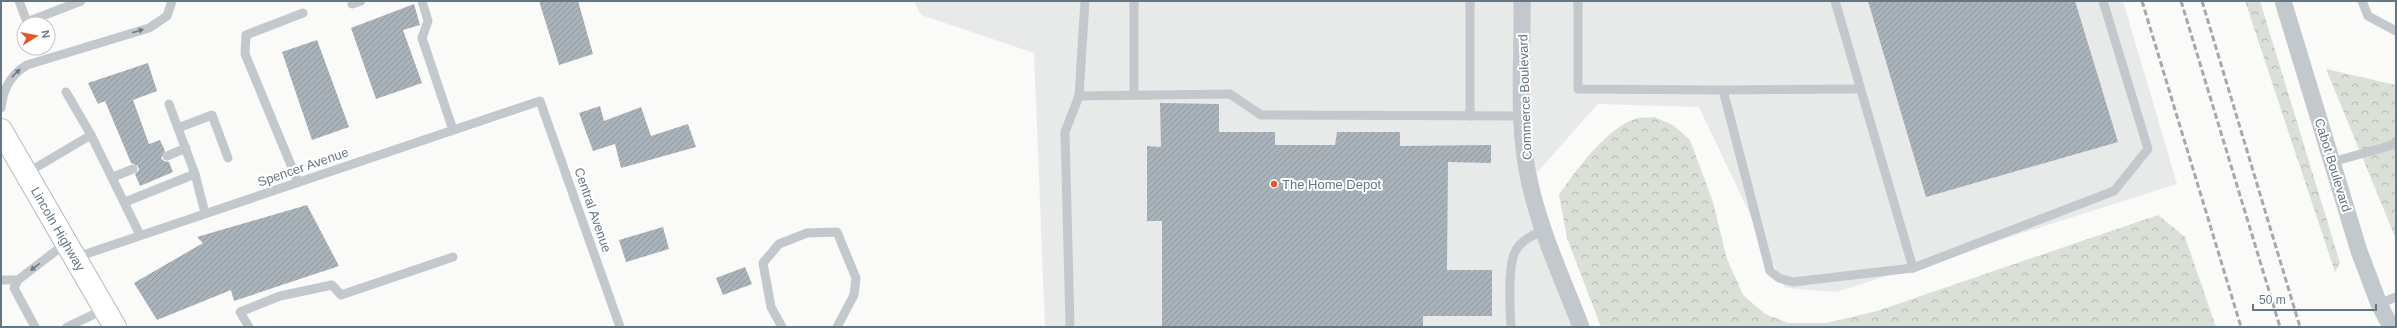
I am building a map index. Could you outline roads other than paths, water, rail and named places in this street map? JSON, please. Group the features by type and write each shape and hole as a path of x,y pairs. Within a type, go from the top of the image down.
{"main road":[{"name":"Lincoln Highway","path":"1,130 110,318"}],"street":[{"name":"Commerce Boulevard","path":"1522,1 1523,116 1525,157 1530,183 1544,230 1581,327"},
{"name":"Cabot Boulevard","path":"2283,1 2359,251 2379,304 2391,327"}],"lane":[{"path":"19,1 27,22 82,1"},
{"path":"1,108 4,89 19,70 28,65 158,24 167,16 172,1"},
{"path":"422,1 428,21 422,38 453,130"},
{"path":"1070,327 1065,132 1079,96 1085,1"},
{"path":"1134,1 1134,95"},
{"path":"1470,1 1470,116"},
{"path":"1578,1 1578,89 1860,89"},
{"path":"1835,1 1913,268"},
{"path":"1723,90 1770,271 1779,278 1793,282 1913,268 2114,191 2148,149 2103,1"},
{"path":"2362,1 2368,16 2396,31"},
{"path":"298,182 245,54 245,41 246,35 303,13"},
{"path":"66,92 113,177 140,235"},
{"path":"1079,96 1230,94 1261,115 1523,116"},
{"name":"Spencer Avenue","path":"18,280 70,250 140,235 540,101"},
{"name":"Central Avenue","path":"540,101 620,327"},
{"path":"169,104 195,174 206,213"},
{"path":"178,128 212,115 228,158"},
{"path":"26,174 91,135"},
{"path":"2332,162 2396,144"},
{"path":"167,156 186,148"},
{"path":"113,177 133,168"},
{"path":"124,202 195,174"},
{"path":"1511,327 1510,280 1516,250 1533,234 1544,230"},
{"path":"782,327 771,307 763,263 779,244 807,233 837,232 856,278 854,294 837,327"},
{"path":"249,327 240,312 280,296 332,285 341,295 453,257"},
{"path":"1,280 18,280 14,288 35,327"},
{"path":"2379,304 2396,296"},
{"path":"67,327 110,318"}],"railway":[{"path":"2142,1 2241,327"},
{"path":"2181,1 2280,327"},
{"path":"2202,1 2300,327"}],"place":[{"name":"The Home Depot","path":"1274,184"}]}
